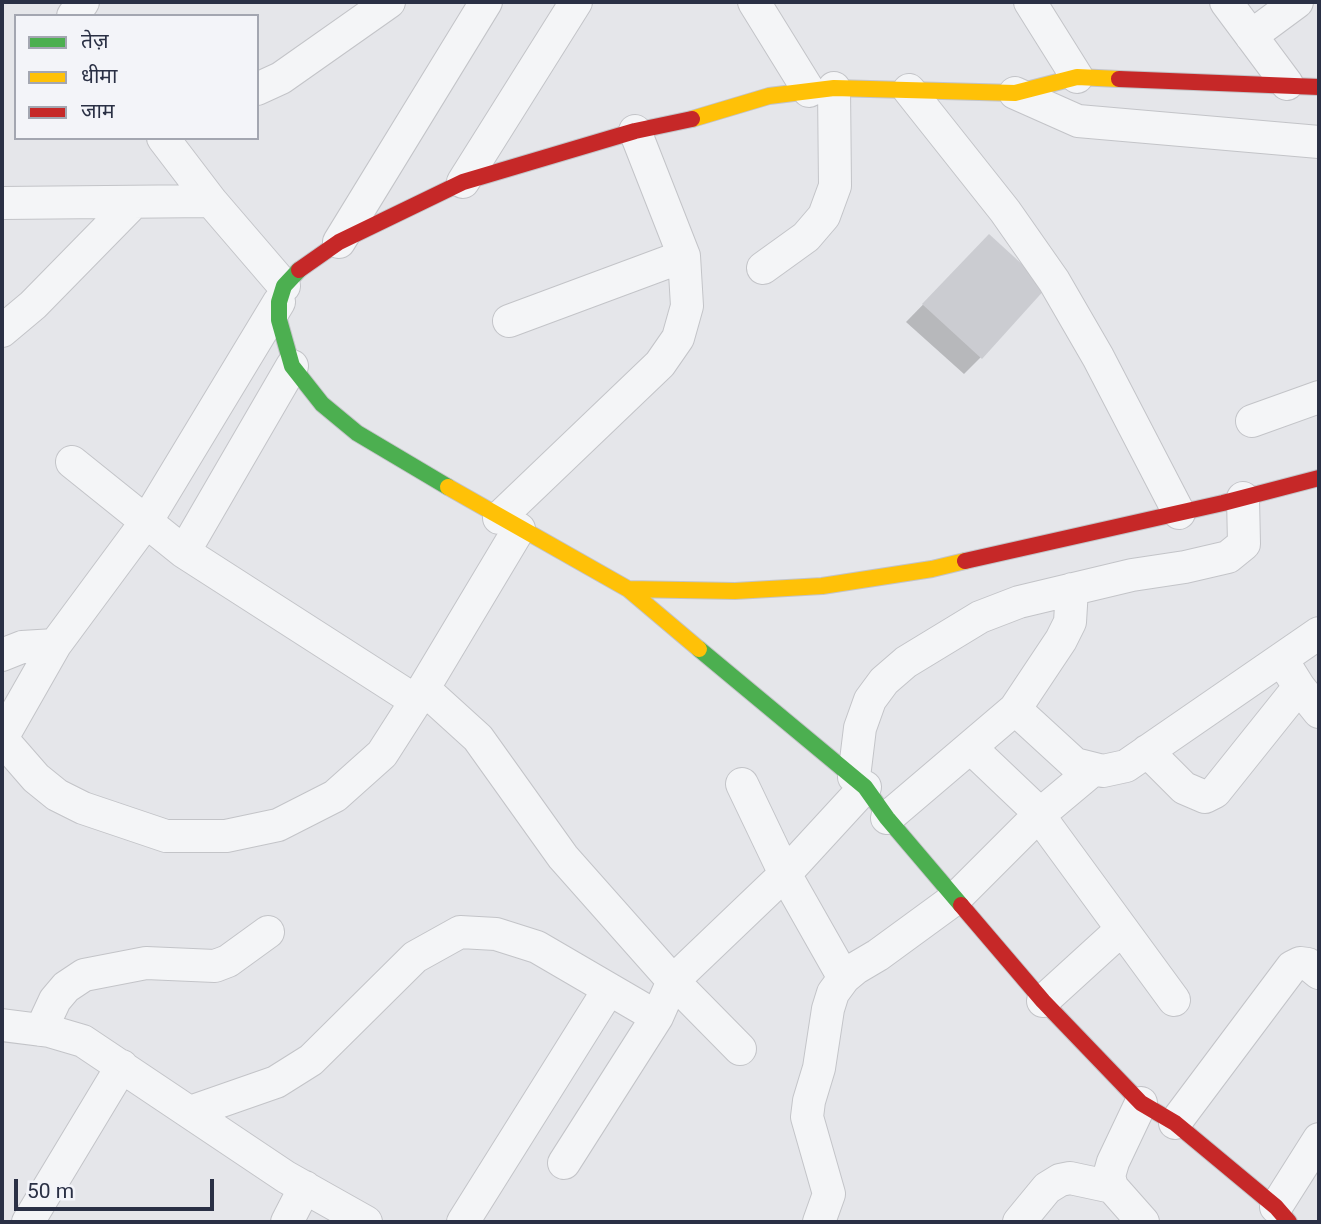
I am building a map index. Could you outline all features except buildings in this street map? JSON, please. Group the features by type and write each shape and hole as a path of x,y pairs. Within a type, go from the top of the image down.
{"street":[{"path":"259,88 281,78 389,2"},
{"path":"340,242 486,2"},
{"path":"463,182 576,2"},
{"path":"754,2 822,89 835,187 824,216 806,237 763,268"},
{"path":"1030,2 1077,76"},
{"path":"1226,2 1287,84"},
{"path":"1251,36 1297,2"},
{"path":"635,131 684,256 687,306 678,338 660,363 509,524 420,695 382,754 335,796 278,825 226,836 166,836 83,808 57,795 36,778 2,738 55,645 146,522 281,294 303,266 340,242 463,182 635,131 703,117 769,96 822,89 1015,93 1077,76 1319,87"},
{"path":"909,90 1005,211 1054,281 1098,356 1179,513"},
{"path":"1015,93 1078,121 1319,142"},
{"path":"165,140 281,294 279,320 292,366 322,404 357,433 509,524 628,589 859,782 1043,1001 1141,1103 1175,1123 1282,1215 1319,1139"},
{"path":"2,203 211,201"},
{"path":"2,331 33,305 134,202"},
{"path":"509,321 684,256"},
{"path":"184,552 292,366"},
{"path":"1252,421 1319,397"},
{"path":"72,462 184,552 420,695 478,737 563,857 673,981 740,1049"},
{"path":"628,589 735,591 822,586 932,569 1319,478"},
{"path":"564,1163 657,1017 673,981 785,874 859,782 860,728 870,700 884,681 899,668 980,617 1019,602 1132,575 1228,557 1244,544 1242,498"},
{"path":"887,818 1015,709 1070,622 1072,589"},
{"path":"1015,709 1075,764 1102,771 1126,766 1319,633"},
{"path":"2,655 22,647 55,645"},
{"path":"1282,659 1319,712"},
{"path":"1147,751 1184,788 1205,797 1215,792 1299,687"},
{"path":"971,748 1039,815 1174,1000"},
{"path":"819,1222 829,1194 807,1117 808,1101 819,1068 833,993 844,978 956,898 1039,815 1094,769"},
{"path":"743,784 785,874 844,978"},
{"path":"1043,1001 1122,929"},
{"path":"41,1030 55,1000 66,987 84,975 146,963 215,966 228,961 268,932"},
{"path":"190,1112 276,1082 312,1060 415,957 460,932 496,934 537,947 657,1017"},
{"path":"1175,1123 1292,967 1300,963 1308,964 1319,973"},
{"path":"463,1222 609,989"},
{"path":"2,1025 41,1030 83,1041 305,1187 366,1222"},
{"path":"28,1222 122,1066"},
{"path":"1141,1103 1109,1176 1112,1187 1143,1222"},
{"path":"1019,1222 1047,1188 1060,1180 1070,1178 1112,1187"},
{"path":"287,1222 305,1187"}],"traffic: fast":[{"path":"299,270 284,286 279,302 279,320 292,366 322,404 357,433 448,487"},
{"path":"699,649 865,787 887,818 961,905"}],"traffic: slow":[{"path":"692,119 769,96 834,88 1015,93 1077,77 1119,79"},
{"path":"448,487 628,589 699,649"},
{"path":"628,589 735,591 822,586 932,569 965,561"}],"traffic: jam":[{"path":"1119,79 1319,87"},
{"path":"299,270 339,242 463,182 635,131 692,119"},
{"path":"965,561 1223,503 1319,478"},
{"path":"961,905 1043,1001 1141,1103 1175,1123 1276,1207 1289,1222"}]}
